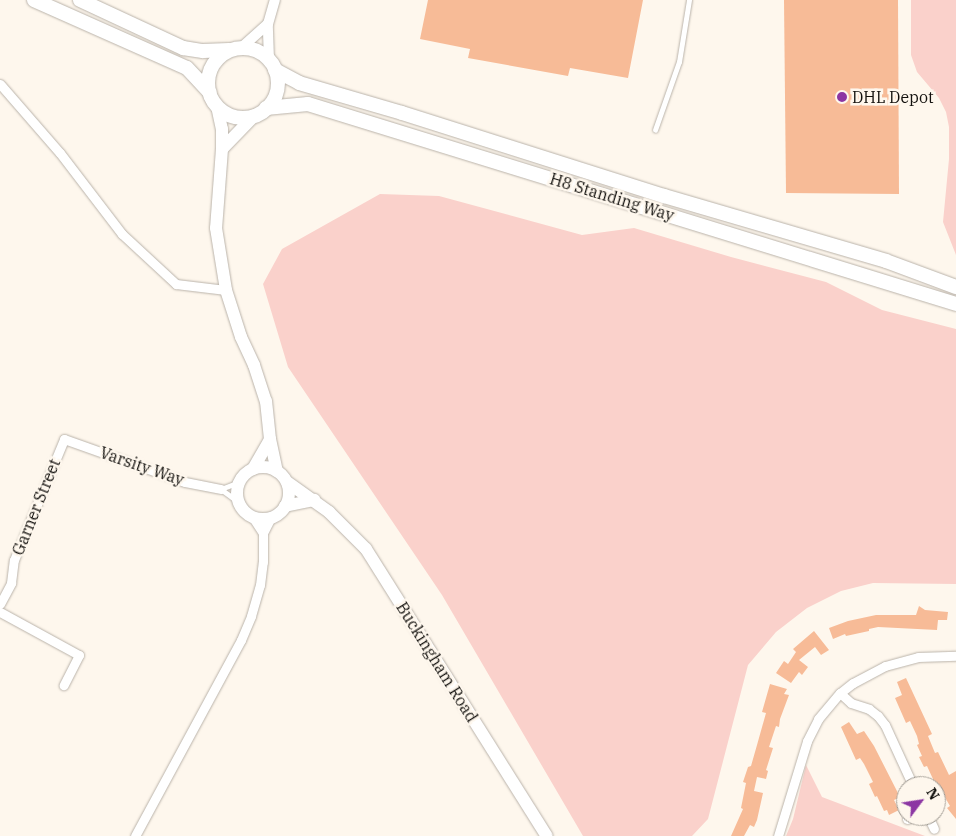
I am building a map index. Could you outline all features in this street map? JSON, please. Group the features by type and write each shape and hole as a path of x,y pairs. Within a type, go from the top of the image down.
{"highway":[{"path":"34,0 187,68 209,92 217,106 235,117 261,112 277,91 272,65 251,49 203,51 183,48 80,0"},
{"path":"209,92 208,82 214,63 235,49"},
{"name":"H8 Standing Way","path":"272,65 299,83 655,193 886,261 956,286"},
{"name":"H8 Standing Way","path":"261,112 308,104 956,304"}],"main road":[{"path":"217,106 222,129 222,149 216,228 226,290 240,337 264,395 270,439 277,471"},
{"path":"222,149 261,112"},
{"path":"253,469 270,439"},
{"path":"286,506 289,494 287,482 277,471 262,466 245,474 237,491 240,503 252,516 271,518 286,506 314,500"},
{"name":"Buckingham Road","path":"287,482 314,500 345,526 366,549 547,836"}],"street":[{"path":"272,65 268,24 274,4"},
{"path":"235,49 268,24"},
{"path":"0,84 60,153 122,234 176,284 226,290"},
{"name":"Varsity Way","path":"64,439 186,482 221,489"},
{"name":"Garner Street","path":"0,604 11,583 14,560 23,536 64,439"},
{"path":"252,516 263,533"},
{"path":"134,836 241,640 260,585 263,562 263,533 271,518"},
{"path":"0,612 79,655 64,685"},
{"path":"778,836 806,741 818,718 840,694 869,674 893,663 918,657 956,656"},
{"path":"840,694 851,703 869,709 878,716 885,725 908,776"}],"lane":[{"path":"655,130 679,62 689,0"},
{"path":"221,489 240,482"},
{"path":"221,489 240,503"}],"shaded area":[{"path":"911,0 956,0 956,255 943,222 949,159 949,127 946,112 939,98 917,72 911,55"},
{"path":"380,194 439,196 582,235 634,228 731,257 826,282 882,310 956,329 956,584 873,583 841,591 807,608 776,632 748,665 708,819 692,836 583,836 442,595 288,367 263,284 282,249"},
{"path":"806,765 822,797 925,836 786,836 793,819"}],"building":[{"path":"428,0 643,0 628,78 570,68 568,76 468,58 470,49 420,39"},
{"name":"DHL Depot","path":"784,0 898,0 899,194 786,193"},
{"path":"919,606 925,610 948,612 947,620 938,620 937,630 878,627 846,636 845,634 833,639 829,628 848,621 876,615 916,615"},
{"path":"814,631 829,650 821,655 815,647 799,660 808,667 802,675 799,672 791,683 776,673 784,661 788,664 796,652 793,649"},
{"path":"906,678 932,734 928,736 935,753 938,752 949,775 956,771 956,819 947,808 950,806 946,799 946,776 932,776 927,766 924,767 919,757 922,756 917,745 919,744 917,736 910,721 906,723 895,698 902,695 897,682"},
{"path":"770,684 787,689 784,694 789,695 779,727 776,726 769,747 773,748 766,770 768,771 766,779 757,777 754,791 763,793 757,820 754,827 750,825 744,836 731,836 743,809 741,808 746,783 743,782 748,767 751,766 766,713 762,712"},
{"path":"849,722 857,734 864,731 874,746 896,789 896,799 894,800 896,812 889,815 887,810 884,811 869,784 873,782 864,764 860,758 856,760 841,727"}],"place":[{"name":"DHL Depot","path":"842,97"}]}
